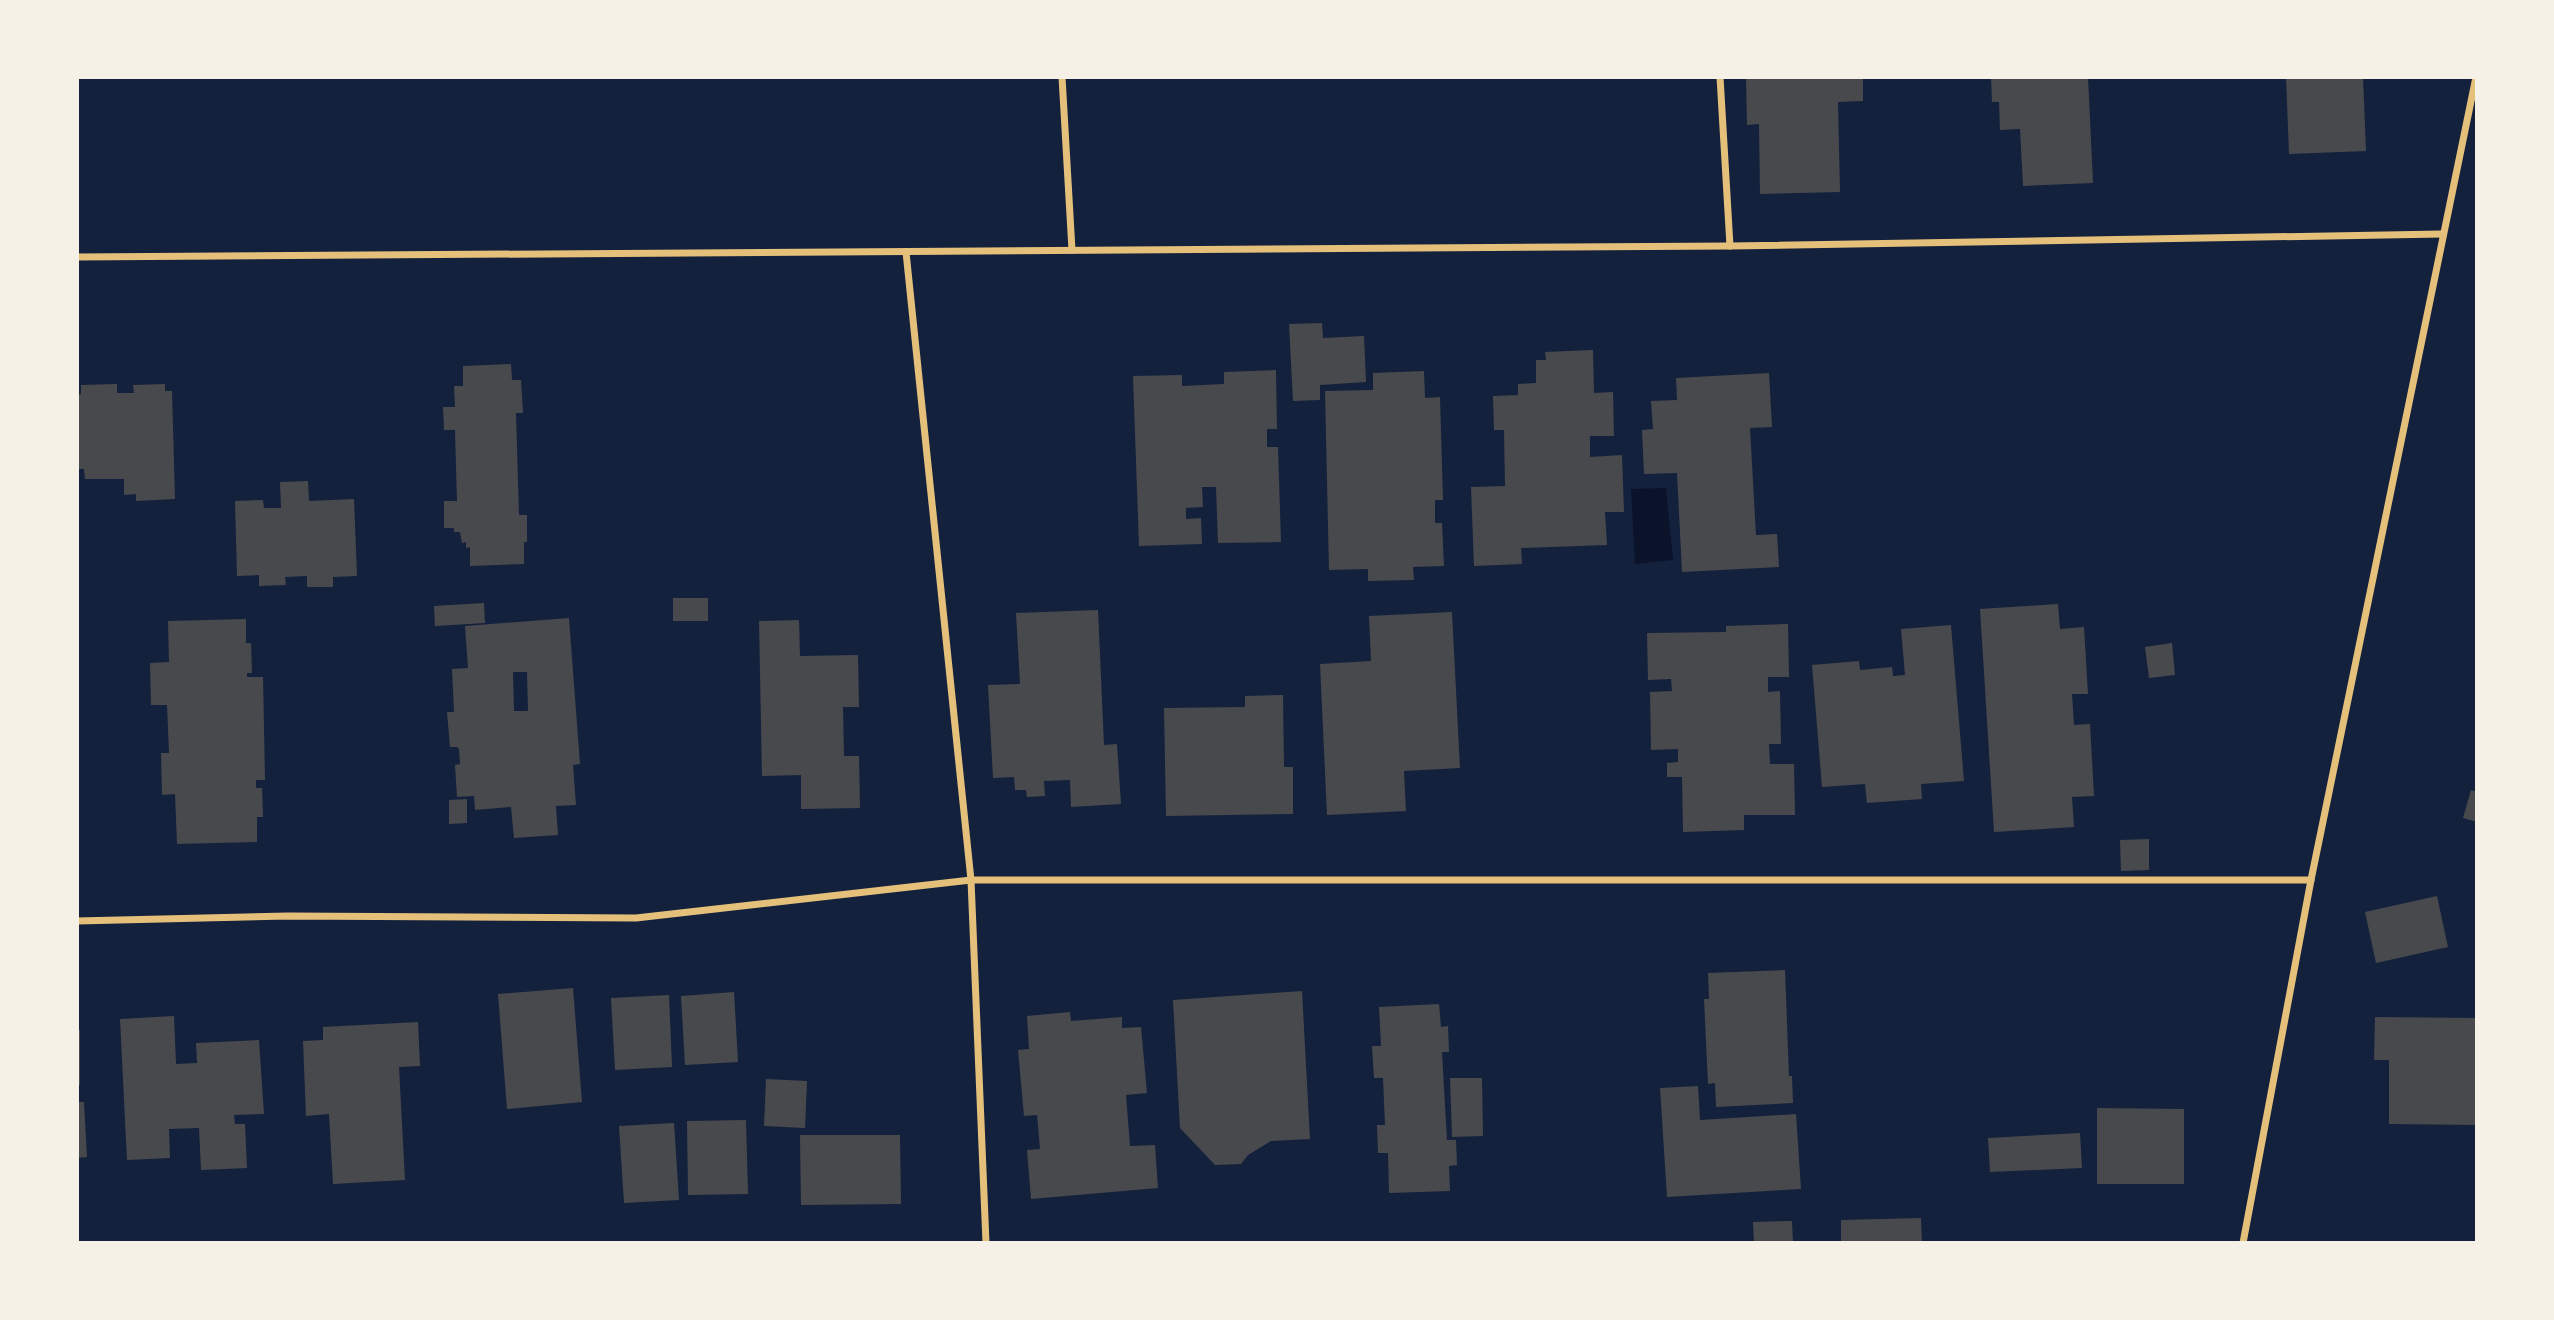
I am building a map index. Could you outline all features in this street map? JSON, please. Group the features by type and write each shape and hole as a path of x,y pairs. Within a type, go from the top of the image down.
{"street":[{"path":"1062,77 1072,250"},
{"path":"1720,77 1730,246"},
{"path":"2243,1243 2311,880 2476,77"},
{"path":"77,257 1730,246 2442,234"},
{"path":"906,253 971,880 986,1243"},
{"path":"77,921 288,916 636,918 971,880 2311,880"}],"water":[{"path":"1666,488 1673,560 1635,564 1631,489"}],"building":[{"path":"1746,77 1863,77 1863,101 1838,102 1840,192 1760,194 1759,124 1747,125"},
{"path":"1991,77 2088,77 2093,183 2023,186 2020,129 2000,130 1999,102 1992,102"},
{"path":"2286,77 2363,77 2366,151 2289,154"},
{"path":"1322,323 1323,338 1364,336 1366,382 1320,385 1320,400 1293,401 1289,324"},
{"path":"1593,350 1594,393 1613,392 1614,436 1590,436 1590,457 1622,455 1624,512 1605,512 1607,545 1521,548 1522,564 1474,566 1471,487 1505,486 1504,430 1494,430 1493,396 1518,395 1518,384 1536,383 1536,360 1546,360 1545,352"},
{"path":"511,364 512,380 521,380 523,413 516,413 519,515 527,515 524,564 470,566 470,547 466,548 466,542 462,543 460,532 454,532 454,528 444,528 444,501 457,501 455,430 444,430 443,407 455,407 454,386 463,386 463,366"},
{"path":"1276,370 1277,429 1267,429 1267,447 1278,447 1281,542 1218,543 1216,487 1202,487 1203,507 1186,508 1186,519 1201,518 1202,544 1139,546 1133,376 1182,375 1182,386 1224,384 1224,372"},
{"path":"1424,371 1425,398 1440,397 1443,500 1435,500 1435,523 1442,523 1444,566 1413,567 1414,580 1368,581 1368,569 1329,570 1325,391 1373,390 1373,373"},
{"path":"1769,373 1772,427 1750,428 1756,535 1777,534 1779,567 1682,572 1677,473 1644,474 1642,430 1653,429 1651,401 1677,400 1676,378"},
{"path":"117,384 117,393 134,393 133,385 165,384 165,391 172,391 175,499 136,501 136,494 124,495 124,479 85,479 84,469 77,469 77,395 81,394 81,385"},
{"path":"308,481 309,501 354,499 357,576 333,577 333,587 307,587 307,576 285,577 286,585 259,586 259,575 237,576 235,501 263,500 264,508 281,508 280,482"},
{"path":"673,598 708,598 708,621 673,621"},
{"path":"484,603 485,623 435,626 434,606"},
{"path":"2058,604 2060,629 2084,627 2088,694 2072,694 2074,725 2090,724 2094,796 2072,797 2074,827 1994,832 1980,609"},
{"path":"1098,610 1104,745 1117,744 1121,804 1071,807 1070,780 1044,781 1045,796 1027,797 1026,790 1015,790 1014,777 993,778 988,685 1020,684 1016,613"},
{"path":"1452,612 1460,768 1404,771 1406,811 1327,815 1320,664 1371,661 1369,616"},
{"path":"569,618 580,764 573,765 576,805 556,806 558,835 514,838 511,807 475,810 474,796 457,797 455,765 460,764 459,749 450,747 447,712 454,712 452,669 468,668 465,626","holes":["513,672 527,672 528,711 514,711"]},
{"path":"246,619 246,643 251,643 252,673 247,673 247,677 263,677 265,780 256,780 256,788 262,788 263,817 257,817 257,842 177,844 175,794 162,795 161,753 169,753 167,705 151,705 150,663 169,662 168,621"},
{"path":"799,620 800,656 858,655 859,707 843,707 844,756 859,756 860,808 801,809 801,775 762,776 759,621"},
{"path":"1788,624 1789,677 1768,677 1768,692 1780,691 1781,744 1769,744 1770,764 1794,764 1795,815 1744,815 1744,830 1683,832 1682,777 1667,777 1667,763 1678,762 1678,749 1651,750 1650,692 1672,691 1671,679 1648,680 1647,633 1726,632 1726,626"},
{"path":"1951,625 1964,781 1921,784 1922,799 1867,803 1865,784 1822,787 1812,665 1859,661 1860,670 1892,667 1893,676 1905,675 1901,629"},
{"path":"2172,643 2175,675 2149,678 2145,647"},
{"path":"1283,695 1284,767 1293,767 1293,814 1166,816 1164,708 1245,707 1245,696"},
{"path":"2471,790 2477,792 2477,822 2463,818"},
{"path":"467,799 467,823 449,824 449,800"},
{"path":"2149,839 2149,870 2121,871 2120,840"},
{"path":"2437,896 2448,947 2376,963 2365,912"},
{"path":"1785,970 1789,1076 1792,1076 1793,1103 1716,1107 1715,1083 1708,1084 1704,999 1709,999 1708,973"},
{"path":"573,988 582,1102 507,1109 498,994"},
{"path":"1302,991 1310,1139 1271,1141 1248,1155 1241,1164 1215,1165 1180,1128 1173,1000"},
{"path":"734,992 738,1062 685,1065 681,996"},
{"path":"669,995 672,1067 615,1070 611,998"},
{"path":"1439,1004 1441,1027 1448,1026 1449,1052 1442,1052 1447,1140 1456,1140 1457,1165 1449,1166 1450,1191 1389,1193 1388,1153 1378,1153 1377,1125 1385,1125 1383,1078 1374,1078 1372,1046 1381,1046 1379,1007"},
{"path":"1070,1012 1071,1021 1122,1017 1122,1028 1141,1027 1147,1093 1126,1095 1130,1146 1155,1145 1158,1188 1031,1199 1027,1150 1040,1149 1037,1115 1024,1116 1018,1050 1029,1049 1027,1016"},
{"path":"174,1016 176,1064 197,1063 196,1043 259,1040 264,1114 234,1115 235,1124 245,1124 247,1168 201,1170 199,1128 169,1129 170,1158 127,1160 120,1019"},
{"path":"2375,1017 2477,1018 2477,1125 2389,1124 2389,1060 2374,1060"},
{"path":"418,1022 420,1066 399,1067 405,1180 333,1184 329,1114 306,1116 303,1041 323,1040 323,1027"},
{"path":"77,1030 80,1030 80,1085 77,1085"},
{"path":"1450,1078 1482,1078 1483,1136 1452,1137"},
{"path":"766,1079 807,1081 805,1128 764,1126"},
{"path":"1698,1086 1700,1120 1796,1114 1801,1189 1667,1197 1660,1088"},
{"path":"77,1102 84,1102 87,1157 77,1158"},
{"path":"2097,1108 2184,1109 2184,1184 2097,1184"},
{"path":"746,1120 748,1194 688,1195 687,1121"},
{"path":"674,1123 679,1200 624,1203 619,1126"},
{"path":"2080,1133 2082,1168 1990,1172 1988,1138"},
{"path":"800,1135 900,1135 901,1204 801,1205"},
{"path":"1921,1218 1922,1243 1841,1243 1841,1220"},
{"path":"1792,1221 1793,1243 1754,1243 1753,1222"}]}
